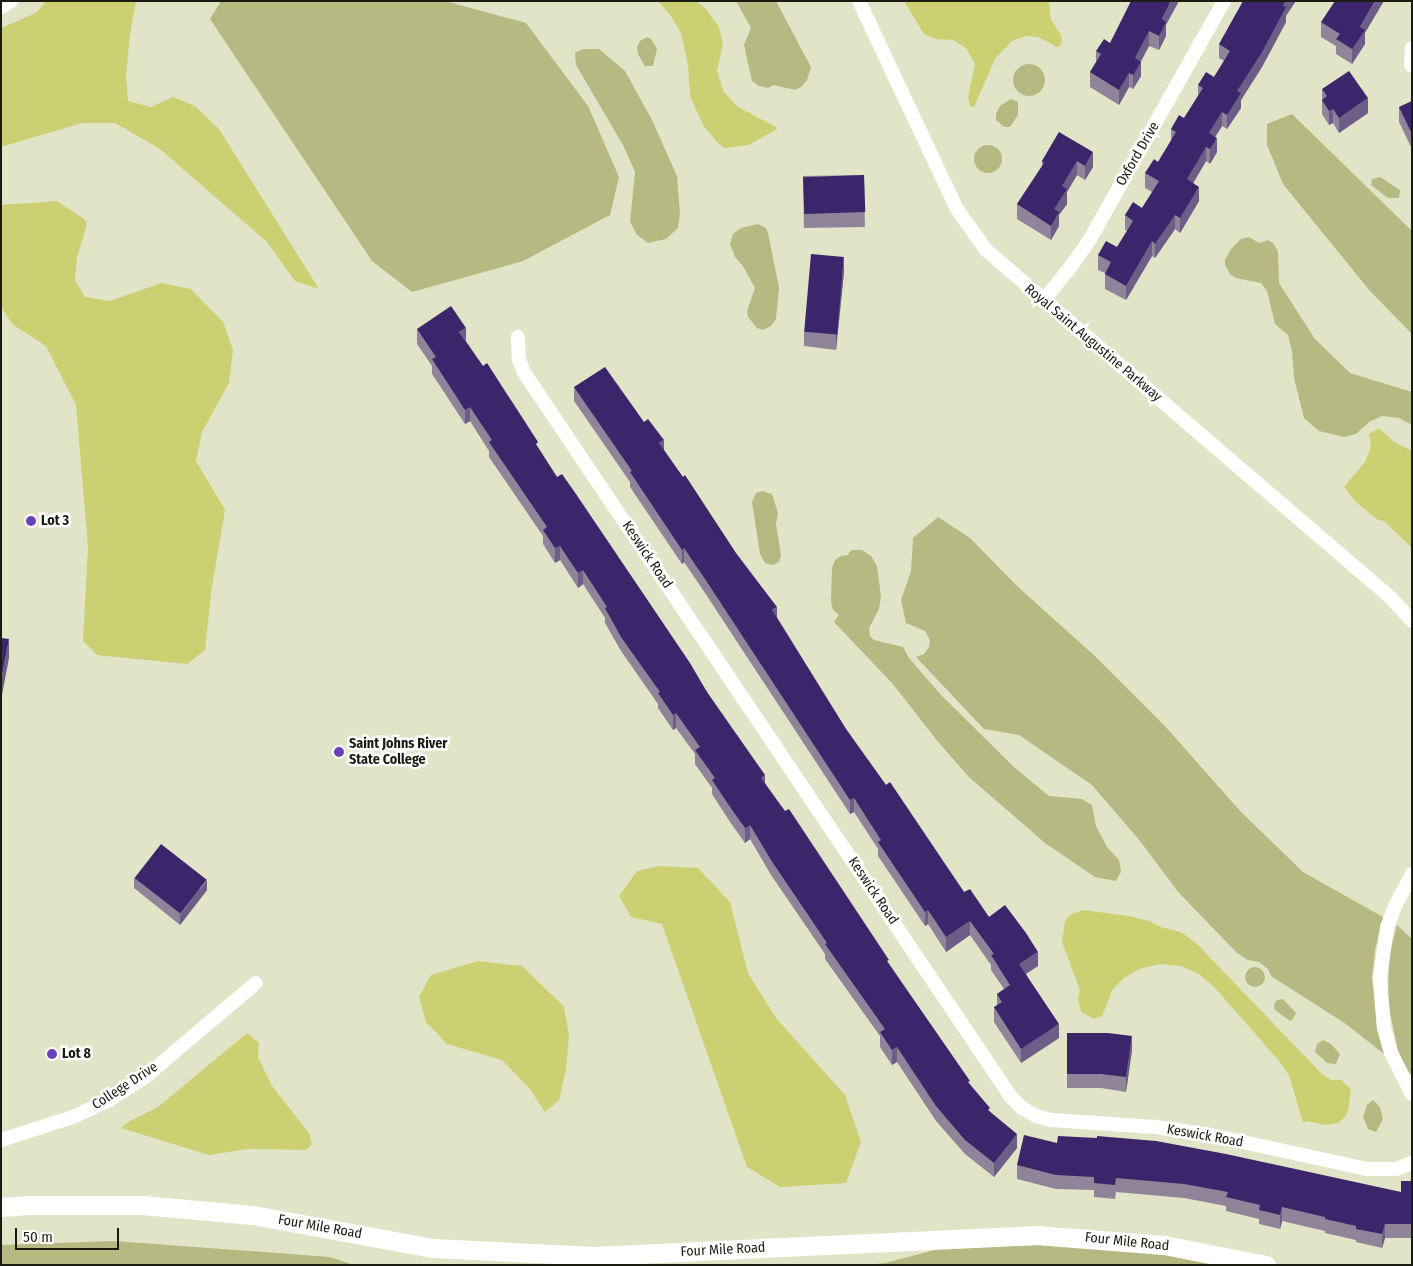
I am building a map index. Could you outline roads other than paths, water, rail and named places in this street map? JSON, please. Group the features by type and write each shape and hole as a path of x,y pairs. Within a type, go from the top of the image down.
{"main road":[{"name":"Four Mile Road","path":"1,1207 30,1205 143,1205 253,1215 433,1248 594,1256 1036,1235 1164,1245 1266,1265"}],"street":[{"path":"1,7 11,1"},
{"name":"Royal Saint Augustine Parkway","path":"859,1 956,209 986,250 1390,597 1412,621"},
{"name":"Oxford Drive","path":"1043,300 1072,265 1090,239 1224,1"},
{"path":"1411,65 1412,48"},
{"name":"Keswick Road","path":"518,337 520,360 525,374 1011,1097 1022,1108 1036,1116 1050,1120 1113,1123 1192,1133 1367,1169 1396,1169 1412,1163"},
{"path":"1412,874 1396,904 1387,928 1380,978 1384,1028 1391,1053 1412,1094"},
{"name":"College Drive","path":"1,1140 73,1117 109,1100 145,1076 256,983"}],"place":[{"name":"Lot 3","path":"31,521"},
{"name":"Saint Johns River State College","path":"339,752"},
{"name":"Lot 8","path":"52,1054"}]}
